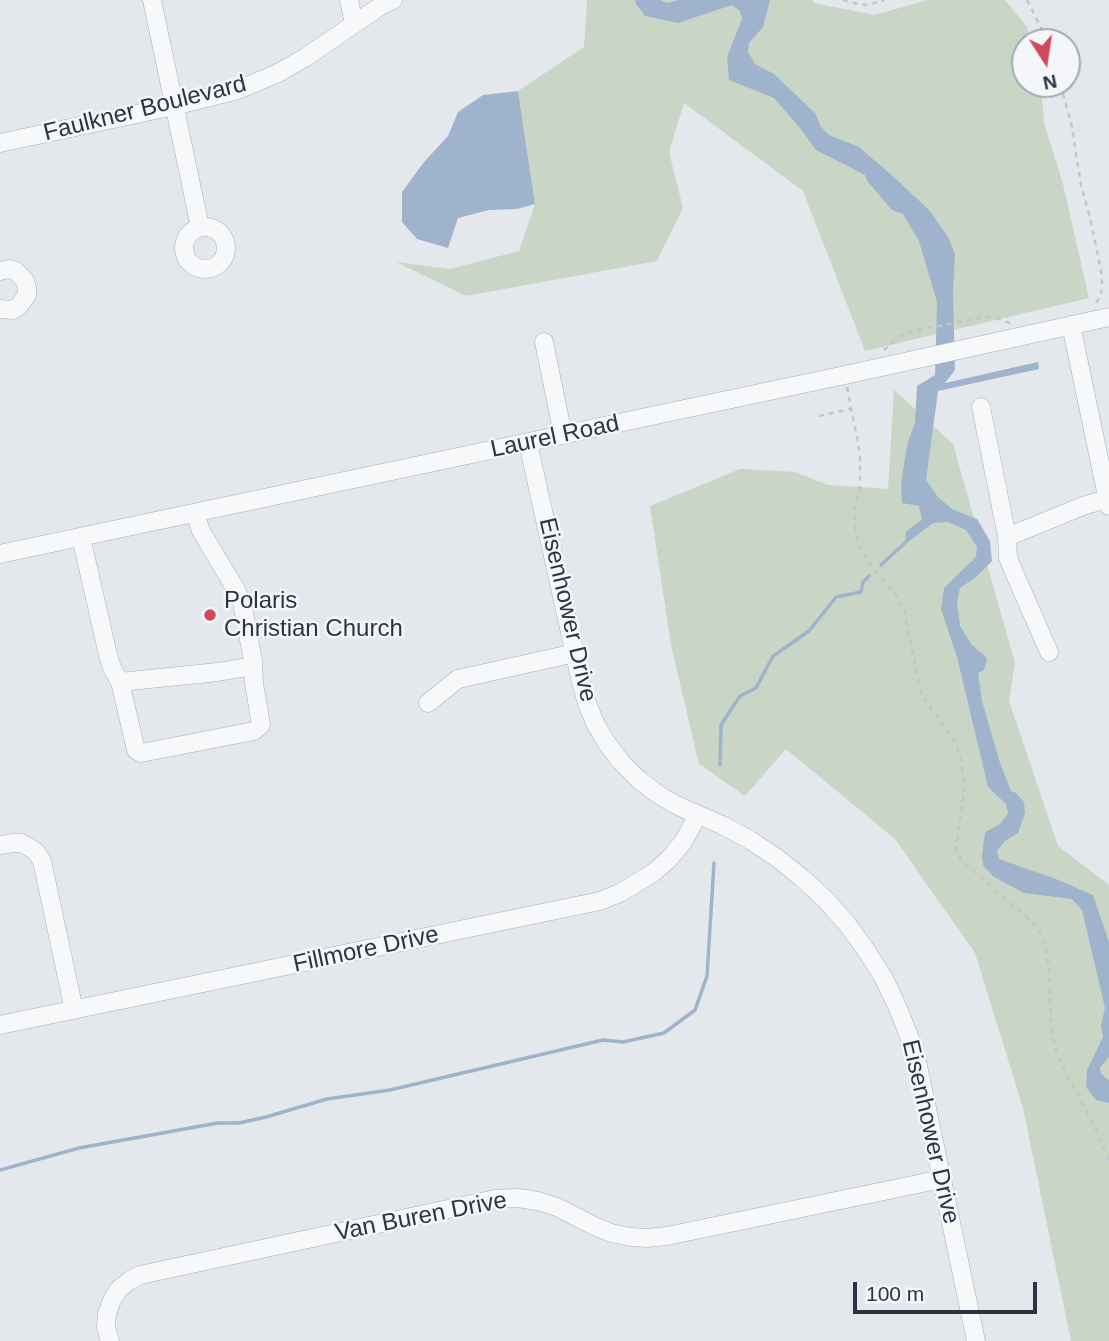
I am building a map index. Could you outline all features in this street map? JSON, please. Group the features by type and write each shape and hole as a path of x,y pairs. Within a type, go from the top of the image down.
{"street":[{"path":"152,0 200,228"},
{"path":"349,0 354,24"},
{"name":"Faulkner Boulevard","path":"0,143 238,90 278,73 306,57 393,0"},
{"path":"0,309 13,310 27,295 21,275 1,267"},
{"name":"Laurel Road","path":"0,554 1109,317"},
{"path":"1007,537 1083,506 1108,501 1070,325"},
{"path":"544,342 563,435"},
{"path":"981,407 1007,537 1008,557 1049,652"},
{"name":"Eisenhower Drive","path":"528,443 587,703 606,743 639,780 659,795 750,840 802,878 847,924 883,977 909,1036 918,1066 976,1341"},
{"path":"81,537 108,655 120,682 136,750 141,753 254,731 261,725 242,602 201,531 195,513"},
{"path":"428,703 458,679 575,653"},
{"path":"120,682 253,666"},
{"name":"Fillmore Drive","path":"0,1026 600,901 620,893 653,873 669,859 683,842 698,815"},
{"path":"0,845 13,842 29,847 42,861 74,1010"},
{"name":"Van Buren Drive","path":"110,1341 107,1314 112,1300 119,1289 140,1275 495,1199 538,1201 557,1206 611,1233 647,1238 942,1179"}],"path":[{"path":"843,0 869,5 884,0"},
{"path":"1027,0 1041,28"},
{"path":"1064,98 1101,270 1101,296 1094,305"},
{"path":"881,352 907,332 976,318 995,317 1011,323"},
{"path":"845,375 860,458 860,485 855,508 859,546 869,563 897,596 904,610 920,690 955,742 960,757 965,784 956,850 962,861 1034,924 1044,938 1055,1047 1099,1135 1109,1162"},
{"path":"819,416 852,409"}],"green space":[{"path":"587,0 812,0 814,3 875,15 927,0 1005,0 1027,28 1011,28 1011,98 1042,98 1044,123 1063,184 1089,298 865,351 803,191 684,103 669,152 683,208 657,261 466,296 396,262 450,269 519,251 535,204 518,91 584,47"},
{"path":"894,390 953,444 1015,663 1009,701 1058,846 1109,885 1109,1341 1071,1341 1023,1108 975,953 895,839 786,749 745,796 699,764 671,645 650,506 740,469 795,472 828,485 888,489"}],"water":[{"path":"635,0 660,0 667,3 679,0 770,0 763,27 749,43 748,52 755,64 774,74 815,113 821,127 829,135 859,147 897,180 930,211 948,237 955,254 955,370 945,383 1038,362 1039,369 938,391 926,480 938,497 952,509 977,519 990,541 992,561 960,588 957,603 960,626 971,644 986,657 984,670 978,673 982,701 1000,763 1011,791 1024,802 1025,813 1018,833 1005,841 997,851 999,859 1093,895 1109,942 1109,1057 1100,1067 1101,1074 1109,1080 1109,1103 1096,1100 1086,1087 1087,1070 1103,1037 1101,1025 1105,1008 1082,910 1072,899 1024,893 994,877 983,865 985,832 1000,824 1008,814 1006,804 988,787 957,657 941,609 944,588 976,557 977,547 966,530 948,522 933,523 905,544 906,532 922,519 919,506 902,503 901,484 907,445 915,423 917,386 935,375 937,302 919,241 903,214 892,210 865,175 816,150 774,98 729,80 727,57 742,19 740,11 732,5 678,23 645,16"},
{"path":"518,91 535,204 517,209 489,210 458,218 448,248 417,239 402,222 402,192 448,136 458,112 483,95"}],"waterway":[{"path":"881,565 908,540"},
{"path":"720,765 721,725 740,696 756,688 773,656 809,631 836,597 861,592 863,582 869,576"},
{"path":"0,1170 79,1148 218,1123 239,1123 327,1099 390,1090 603,1040 623,1042 664,1033 695,1010 707,976 714,863"}],"place":[{"name":"Polaris Christian Church","path":"210,615"}]}
